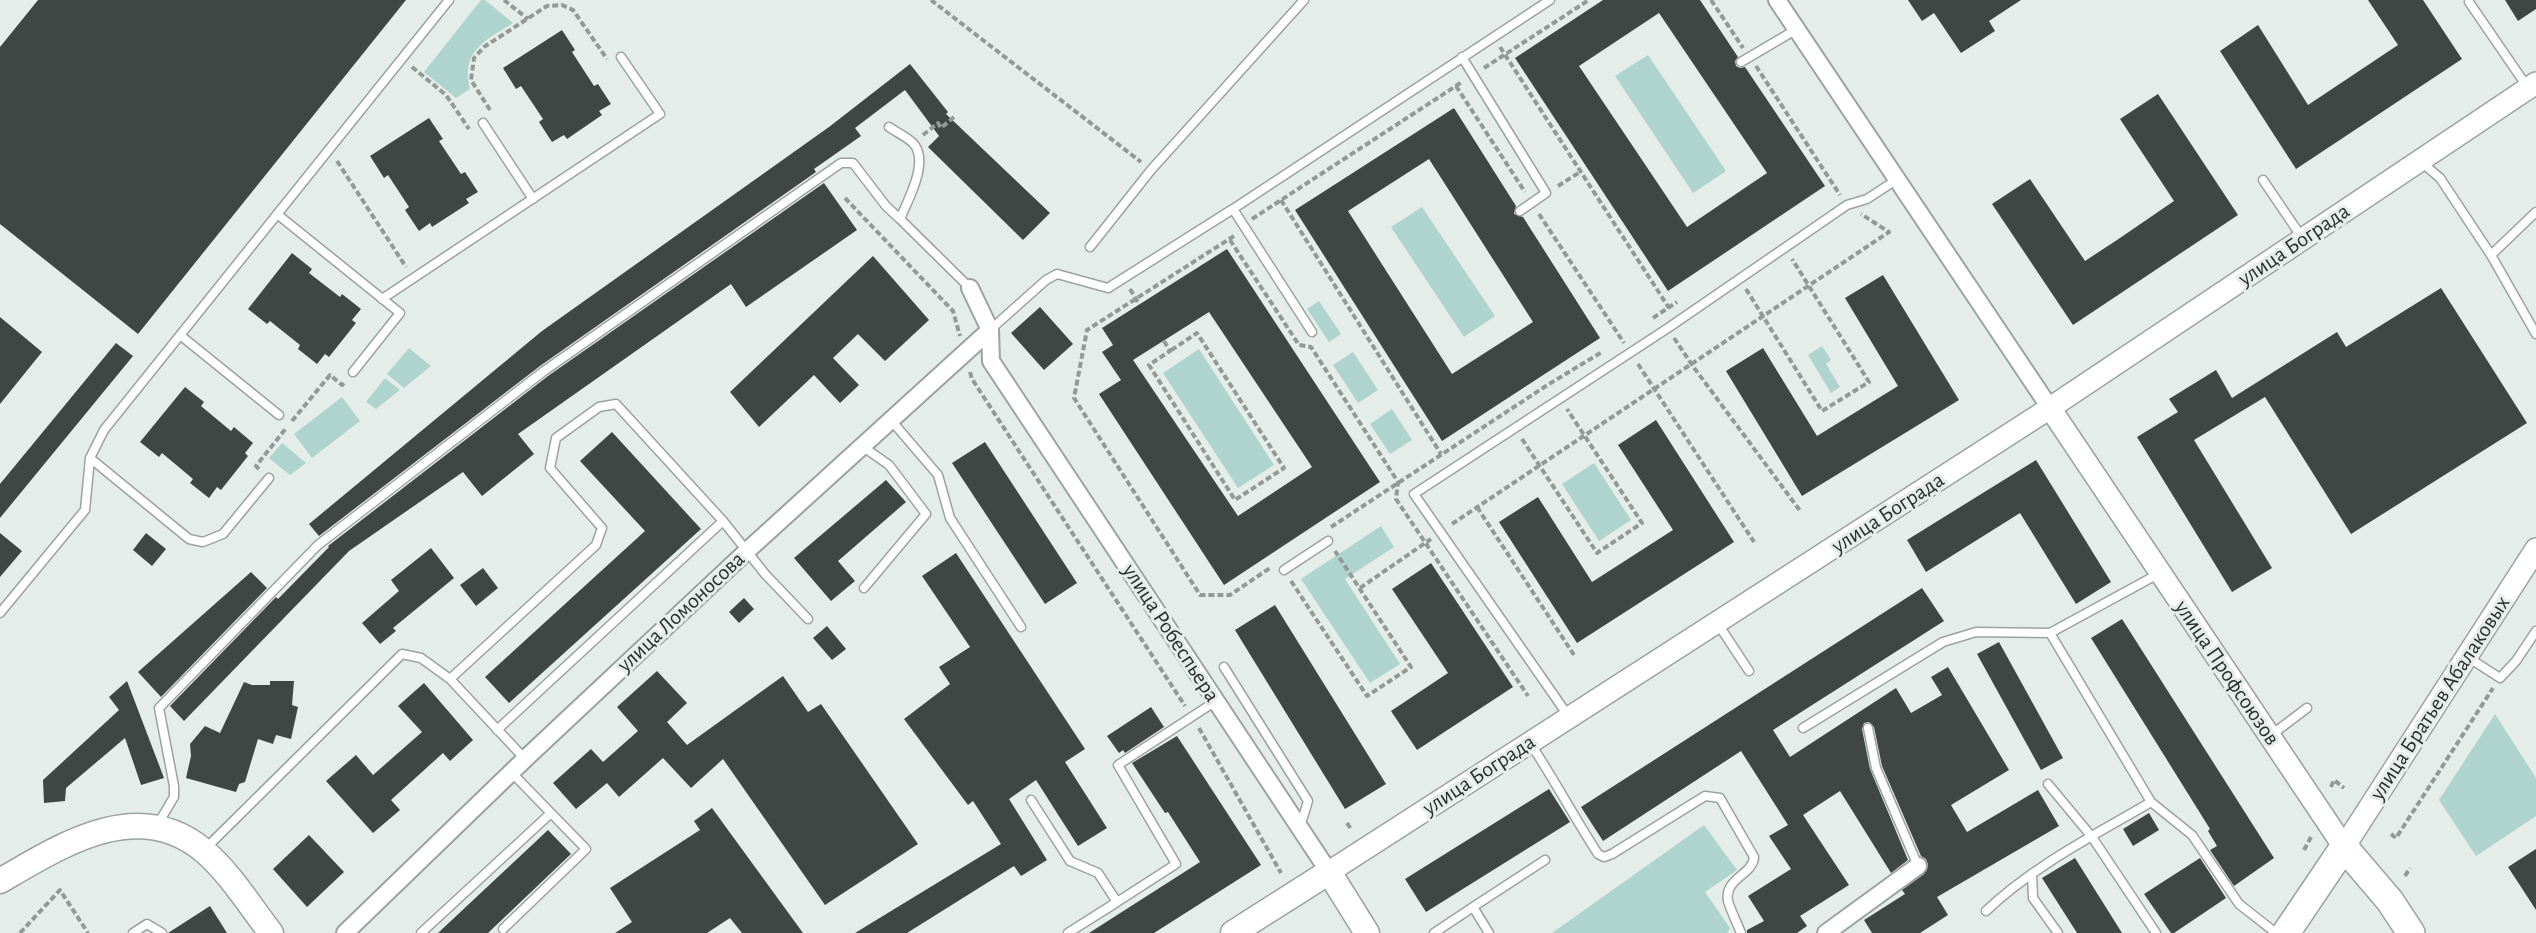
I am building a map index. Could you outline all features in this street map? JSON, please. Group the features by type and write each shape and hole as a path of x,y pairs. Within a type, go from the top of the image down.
{"main road":[{"path":"2,881 57,847 89,835 114,827 156,828 182,836 204,851 271,933"},
{"path":"2286,933 2344,847"},
{"name":"улица Профсоюзов","path":"2344,847 2390,901 2411,933"},
{"name":"улица Бограда","path":"1233,933 1329,872"},
{"name":"улица Робеспьера","path":"1329,872 1367,933"}],"street":[{"path":"1777,0 2050,408"},
{"name":"улица Бограда","path":"1329,872 2050,408 2532,86"},
{"path":"970,288 990,330"},
{"name":"улица Ломоносова","path":"345,933 511,772 747,550 990,330"},
{"name":"улица Робеспьера","path":"990,330 991,361 1329,872"},
{"name":"улица Профсоюзов","path":"2050,408 2344,847"},
{"name":"улица Братьев Абалаковых","path":"2344,847 2536,549"},
{"path":"1826,933 1918,866"}],"lane":[{"path":"0,613 85,510 90,458 104,430 449,0"},
{"path":"1090,247 1151,170 1304,0"},
{"path":"990,330 1046,280 1057,274 1108,288 1233,209 1550,0"},
{"path":"2469,2 2532,86"},
{"path":"1741,62 1797,29"},
{"path":"382,299 660,114 621,57"},
{"path":"1462,57 1546,193 1520,212"},
{"path":"483,123 533,199"},
{"path":"889,127 913,143 918,153 917,179 900,219"},
{"path":"2420,161 2440,178 2491,255 2536,334"},
{"path":"156,828 174,797 174,786 159,708 318,545 544,371 840,163 853,164 886,206 970,288"},
{"path":"1569,717 1414,494 1668,328 1847,206 1867,199 1896,180"},
{"path":"2263,180 2303,239"},
{"path":"1233,209 1312,332"},
{"path":"2491,255 2536,212"},
{"path":"277,214 400,313 353,372"},
{"path":"180,335 279,415"},
{"path":"450,679 596,545 602,528 550,468 556,438 598,407 616,404 723,521 765,574 808,619"},
{"path":"890,419 938,475 950,518 1021,627"},
{"path":"862,446 889,465 926,514 864,588"},
{"path":"90,458 189,539 203,542 223,534 269,478"},
{"path":"498,730 723,521"},
{"path":"1284,570 1328,541"},
{"path":"1803,728 1943,642 1976,632 2050,633 2161,573"},
{"path":"1717,622 1749,671"},
{"path":"2466,656 2500,678 2516,661 2536,631"},
{"path":"2050,633 2151,802 2192,835 2239,904 2276,933"},
{"path":"204,851 402,654 421,658 450,679 525,759"},
{"path":"1224,667 1308,801 1300,828"},
{"path":"1068,933 1176,864 1118,765 1216,701"},
{"path":"2270,736 2307,708"},
{"path":"1868,728 1876,768 1918,866"},
{"path":"1530,743 1566,799 1569,810 1598,854 1604,857 1706,796 1720,798 1754,856 1751,866 1734,880 1728,893 1728,900 1740,933"},
{"path":"503,929 586,849 511,772"},
{"path":"2048,783 2092,837 2156,933"},
{"path":"1030,800 1070,861 1098,873 1117,902"},
{"path":"1986,911 2007,891 2032,874 2151,802"},
{"path":"421,933 551,813"},
{"path":"1434,933 1545,860"},
{"path":"2032,874 2033,898 2058,933"},
{"path":"1473,907 1489,933"},
{"path":"133,933 147,924 162,933"}],"path":[{"path":"504,0 528,19"},
{"path":"931,0 1151,170"},
{"path":"1280,562 1230,595 1200,595 1074,398 1087,330 1230,240 1243,225 1589,0"},
{"path":"1360,588 1477,507 1889,232 1847,206 1711,0"},
{"path":"401,59 446,95 471,132 494,117 471,80 474,58 484,47 547,6 554,4 568,6 578,14 611,64 621,57"},
{"path":"1494,37 1669,307 1668,328 1692,365 1801,512"},
{"path":"1445,68 1754,542"},
{"path":"930,130 938,123 942,128 954,117"},
{"path":"329,149 413,278"},
{"path":"1546,193 1580,172"},
{"path":"1830,199 1839,193"},
{"path":"845,198 954,311 972,379 1192,716 1281,873"},
{"path":"1281,200 1442,454"},
{"path":"1230,240 1299,345 1311,347 1398,482 1396,500 1528,696"},
{"path":"1740,278 1822,411 1869,382 1785,248"},
{"path":"1651,320 1678,301"},
{"path":"1197,333 1284,468 1235,500 1149,365 1170,351 1197,333"},
{"path":"1613,345 1632,333"},
{"path":"1164,341 1170,351"},
{"path":"1329,529 1549,384 1604,351"},
{"path":"269,478 256,466 330,375 342,385 353,372"},
{"path":"1504,414 1541,466 1597,553 1642,524 1586,436 1549,384"},
{"path":"279,415 290,424"},
{"path":"1477,507 1574,655"},
{"path":"1284,570 1367,696 1411,667 1328,541"},
{"path":"2391,834 2396,838 2500,678"},
{"path":"2331,787 2334,780 2344,788"},
{"path":"1347,823 1351,829"},
{"path":"2304,850 2311,837"},
{"path":"2405,876 2410,868"},
{"path":"20,933 60,890 88,933"}],"shaded area":[{"path":"481,0 485,0 513,23 493,35 478,48 469,65 470,89 456,98 424,72"},
{"path":"1648,55 1726,171 1693,193 1615,76"},
{"path":"1422,207 1495,316 1464,337 1391,227"},
{"path":"1319,301 1341,334 1329,342 1307,309"},
{"path":"1822,346 1831,360 1826,364 1840,387 1831,393 1808,355"},
{"path":"409,348 431,366 404,388 387,374"},
{"path":"1199,349 1274,465 1238,488 1163,373"},
{"path":"1353,352 1378,390 1358,403 1333,365"},
{"path":"385,378 400,390 376,409 366,402"},
{"path":"342,397 360,421 312,458 294,434"},
{"path":"1392,409 1412,440 1390,454 1370,424"},
{"path":"282,443 306,463 290,475 269,458"},
{"path":"1594,463 1631,520 1599,541 1562,484"},
{"path":"1381,526 1394,547 1345,579 1400,664 1370,683 1301,579"},
{"path":"2495,714 2536,778 2536,816 2476,856 2439,800"},
{"path":"1704,825 1737,870 1705,892 1730,928 1727,933 1552,933"}],"building":[{"path":"38,0 406,0 138,334 0,224 0,47"},
{"path":"1603,0 1700,0 1738,57 1735,61 1736,66 1745,67 1825,186 1668,291 1515,58","holes":["1659,13 1767,173 1687,227 1579,66"]},
{"path":"1908,0 2021,0 1989,21 1995,31 1961,53 1934,13 1922,21"},
{"path":"2368,0 2423,0 2462,59 2296,169 2220,51 2258,25 2308,105 2398,45"},
{"path":"2505,0 2536,0 2536,9 2518,21"},
{"path":"562,30 575,50 572,52 594,86 598,84 611,104 599,111 602,115 567,139 564,135 552,142 539,122 543,119 521,86 516,89 503,68"},
{"path":"910,64 948,112 946,114 1050,213 1023,240 928,147 939,136 905,90 855,128 861,136 814,169 816,172 540,366 319,536 309,524 542,331 829,127"},
{"path":"2158,94 2238,215 2073,325 1992,204 2030,179 2085,261 2117,240 2174,201 2120,119"},
{"path":"1454,108 1516,206 1514,214 1523,217 1600,338 1442,441 1295,210","holes":["1429,159 1533,322 1452,374 1348,211"]},
{"path":"429,118 443,139 439,141 461,174 465,172 478,192 466,199 469,203 432,227 430,223 419,231 405,210 409,207 388,175 384,178 370,156"},
{"path":"824,183 857,230 746,307 731,284 518,434 534,454 482,496 463,472 349,551 184,721 170,706 328,546 548,376"},
{"path":"1227,249 1380,482 1224,585 1099,394 1121,380 1102,352 1113,345 1102,328","holes":["1209,312 1312,467 1238,516 1133,360"]},
{"path":"292,253 312,269 309,273 340,297 342,294 361,309 352,320 356,323 329,357 325,354 317,364 298,349 300,345 270,321 267,324 248,309"},
{"path":"873,256 929,320 885,361 858,334 833,358 859,385 840,403 814,375 759,427 730,392"},
{"path":"1883,275 1959,400 1802,496 1726,371 1763,348 1817,436 1898,386 1845,298"},
{"path":"2441,288 2527,423 2351,534 2265,397 2194,440 2272,568 2232,592 2137,437 2178,412 2169,399 2216,370 2232,398 2337,332 2346,347"},
{"path":"1040,307 1073,344 1044,370 1011,333"},
{"path":"0,317 42,352 0,404"},
{"path":"116,343 133,356 0,518 0,484"},
{"path":"185,387 204,402 201,406 231,431 234,427 253,443 245,453 248,456 221,490 217,487 209,498 190,483 193,479 162,453 159,457 140,442"},
{"path":"1656,420 1734,542 1577,643 1499,522 1538,497 1592,582 1673,530 1618,445"},
{"path":"612,432 701,529 509,703 485,677 645,531 580,461"},
{"path":"985,442 1077,583 1045,604 952,463"},
{"path":"2036,460 2111,582 2076,604 2020,513 1926,572 1907,540"},
{"path":"886,480 906,502 838,561 855,581 831,601 794,558"},
{"path":"0,533 22,551 0,577"},
{"path":"146,533 166,549 152,566 133,550"},
{"path":"431,548 454,578 393,628 396,631 380,644 362,623 399,591 391,580"},
{"path":"956,553 1085,749 1065,762 1107,828 1078,846 1036,780 1009,799 1047,860 1021,876 1014,866 907,933 855,933 1001,844 973,801 968,805 904,719 950,684 939,667 970,647 922,576"},
{"path":"1431,563 1513,687 1417,750 1391,711 1448,673 1392,589"},
{"path":"483,568 498,588 476,606 460,585"},
{"path":"251,572 267,588 161,697 138,672"},
{"path":"1922,588 1944,621 1773,730 1790,757 1896,688 1911,713 1942,695 1931,677 1948,667 2009,770 1951,805 1967,832 2038,790 2059,826 1937,897 1948,915 1920,933 1872,933 1864,920 1905,894 1902,890 1924,874 1928,865 1926,859 1921,856 1882,766 1874,727 1869,722 1864,723 1862,729 1870,769 1908,860 1891,873 1840,791 1803,815 1849,885 1800,916 1807,926 1797,933 1747,933 1747,930 1764,921 1748,896 1791,869 1769,836 1788,825 1741,751 1603,841 1581,807"},
{"path":"744,598 754,609 739,623 729,612"},
{"path":"1275,605 1386,784 1345,809 1235,630"},
{"path":"2122,619 2274,858 2234,886 2210,850 2217,846 2208,831 2210,829 2091,638"},
{"path":"827,626 846,649 832,660 813,638"},
{"path":"1999,642 2063,758 2041,770 1977,654"},
{"path":"657,671 687,703 667,722 687,745 783,676 808,712 821,704 918,844 825,905 723,759 691,788 663,758 619,797 607,783 576,809 553,783 591,749 603,762 638,731 617,707"},
{"path":"127,681 164,778 141,785 125,738 66,788 65,801 44,803 43,780 119,710 109,697"},
{"path":"270,681 294,681 292,705 298,707 291,739 276,735 273,744 258,739 245,782 239,784 236,792 186,778 191,756 190,744 205,726 220,733 244,682 252,685 270,685"},
{"path":"424,683 473,740 450,761 443,753 391,800 400,810 373,833 326,781 356,755 373,775 422,732 398,706"},
{"path":"1151,707 1164,727 1125,753 1123,750 1119,753 1107,736"},
{"path":"1177,736 1261,865 1154,933 1089,933 1200,862 1168,812 1165,813 1132,763"},
{"path":"1549,789 1570,822 1426,912 1405,879"},
{"path":"712,808 803,933 742,933 730,918 707,933 615,933 632,922 610,888 700,830 694,821"},
{"path":"2149,813 2159,830 2133,846 2123,829"},
{"path":"548,830 571,854 488,933 438,933"},
{"path":"309,835 344,872 307,907 273,869"},
{"path":"2536,849 2536,910 2508,867"},
{"path":"2075,858 2122,933 2077,933 2042,878"},
{"path":"2200,858 2226,898 2171,933 2144,894"},
{"path":"210,906 227,933 168,933"}]}
